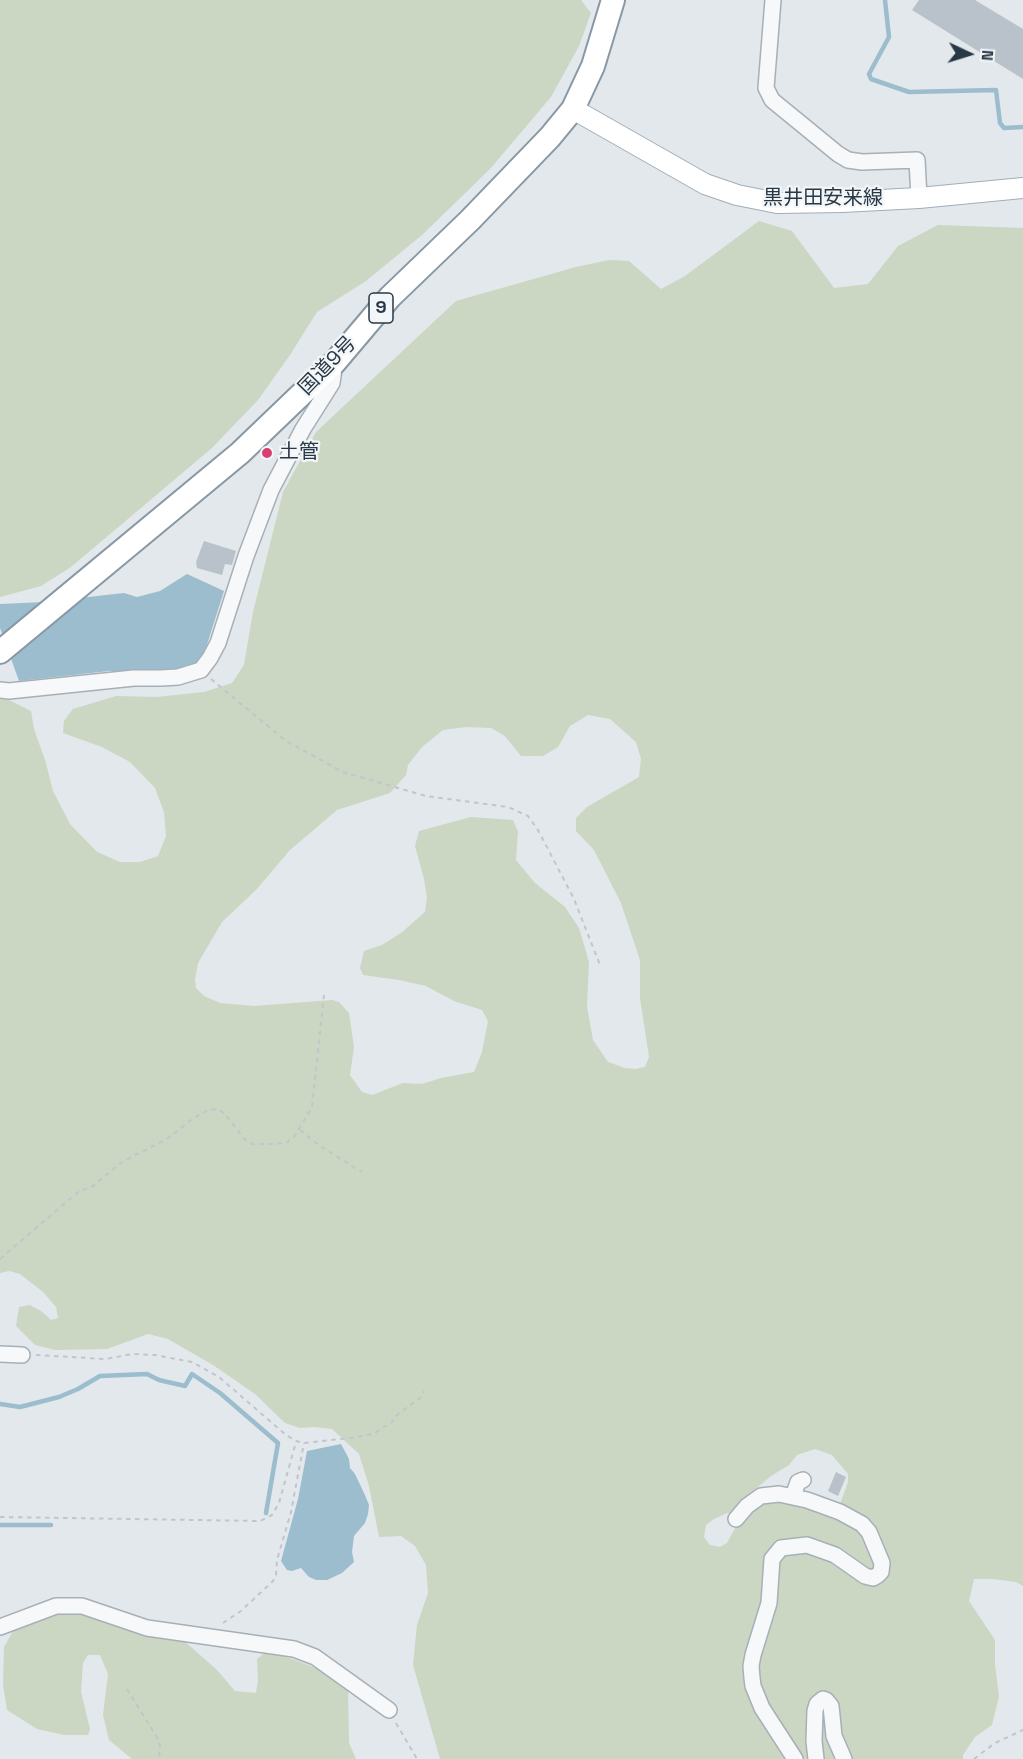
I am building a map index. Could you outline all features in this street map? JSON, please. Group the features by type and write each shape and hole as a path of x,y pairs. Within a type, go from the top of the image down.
{"highway":[{"name":"国道9号","path":"1,651 240,453 335,362 390,297 550,137 573,109 593,66 614,0"}],"main road":[{"name":"黒井田安来線","path":"573,109 705,184 737,195 777,202 842,202 919,198 1023,188"}],"street":[{"path":"773,0 766,88 772,100 848,160 862,162 917,160 919,198"},
{"path":"0,690 134,678 170,678 201,670 218,643 246,556 272,490 303,429 332,383 335,362"},
{"path":"0,1354 22,1355"},
{"path":"793,1496 798,1482 803,1480"},
{"path":"736,1519 747,1506 761,1496 779,1494 793,1496 840,1512 862,1524 869,1532 882,1563 881,1572 873,1578 865,1576 835,1555 807,1545 781,1548 772,1559 769,1603 753,1655 752,1678 762,1708 795,1759"},
{"path":"0,1627 56,1606 82,1606 147,1628 294,1649 315,1657 388,1710"},
{"path":"816,1759 815,1712 823,1699 831,1706 834,1736 844,1759"}],"path":[{"path":"201,670 286,741 342,772 426,796 508,807 528,816 538,830 574,899 600,964"},
{"path":"0,1259 78,1192 93,1186 122,1162 167,1139 174,1131 210,1109 219,1110 225,1114 245,1140 253,1144 287,1142 300,1130 312,1107 324,995"},
{"path":"300,1130 320,1146 362,1172"},
{"path":"22,1355 105,1359 133,1354 155,1354 192,1362 219,1377 296,1441 304,1443 373,1434 392,1422 398,1414 420,1398 424,1391"},
{"path":"0,1517 260,1521 272,1515 279,1503 296,1441"},
{"path":"200,1636 235,1616 276,1576 277,1560 292,1505 304,1443"},
{"path":"127,1689 158,1739 159,1759"},
{"path":"388,1710 417,1759"},
{"path":"974,1759 995,1743 1023,1730"}],"green space":[{"path":"0,0 581,0 591,13 579,46 551,97 490,169 422,235 366,281 317,312 258,400 212,448 71,567 41,586 0,597"},
{"path":"759,221 792,231 834,288 868,284 898,246 938,225 1023,228 1023,1586 1016,1582 974,1579 969,1601 995,1640 999,1697 992,1725 975,1737 963,1755 963,1759 440,1759 413,1665 417,1625 428,1593 426,1565 415,1546 401,1536 379,1537 369,1486 359,1454 332,1429 300,1428 285,1423 255,1394 213,1365 168,1339 148,1334 107,1349 55,1350 35,1345 16,1326 19,1307 30,1305 51,1320 58,1318 56,1307 43,1292 20,1274 9,1271 0,1273 0,699 9,700 31,711 34,729 53,791 70,824 97,852 120,862 140,862 158,856 166,836 164,812 155,788 130,762 102,747 63,733 64,721 73,709 116,696 157,697 204,692 232,683 244,665 253,612 283,492 316,432 456,301 609,260 629,261 661,289 685,276","holes":["588,715 610,719 636,742 641,759 639,777 587,807 576,818 576,831 594,850 621,903 640,960 640,998 649,1057 645,1067 625,1068 608,1062 593,1040 587,1007 589,962 579,928 565,907 535,883 516,860 518,832 513,820 471,817 419,831 415,846 427,898 425,912 401,933 382,945 364,951 360,968 363,975 426,986 454,1001 482,1010 488,1021 482,1052 474,1072 422,1084 403,1083 372,1095 362,1092 350,1075 354,1047 349,1013 339,1002 332,1000 254,1006 220,1003 204,996 196,988 198,963 222,922 256,890 290,850 337,810 390,793 406,775 408,765 422,747 443,730 466,727 491,728 505,736 521,756 543,756 558,747 570,726","815,1449 832,1455 848,1474 848,1482 839,1507 763,1499 740,1519 727,1543 720,1547 710,1545 704,1537 706,1525 714,1519 732,1513 741,1501 771,1476 789,1465 797,1455"]},
{"path":"61,1611 78,1612 183,1640 217,1670 235,1691 256,1693 257,1659 266,1652 279,1654 334,1675 348,1689 349,1743 356,1759 132,1759 109,1740 103,1715 108,1674 100,1655 88,1655 83,1663 81,1692 90,1729 88,1735 64,1735 37,1729 7,1710 3,1685 4,1647 13,1631 34,1616"}],"water":[{"path":"187,574 224,591 205,651 196,663 168,671 109,671 19,681 0,628 0,604 44,602 124,593 137,597 160,591"},
{"path":"341,1444 349,1459 350,1468 369,1505 368,1514 365,1523 354,1536 352,1552 354,1562 342,1573 327,1580 316,1580 309,1577 301,1568 287,1570 281,1561 298,1499 307,1451"}],"building":[{"path":"919,0 975,0 1023,29 1023,79 912,10"},
{"path":"204,541 236,551 232,565 225,564 222,575 197,568 196,562"},
{"path":"836,1472 846,1477 838,1496 828,1491"}],"waterway":[{"path":"885,0 889,37 869,74 871,79 909,92 996,90 1000,123 1004,128 1023,127"},
{"path":"0,1404 20,1407 59,1397 100,1376 147,1374 159,1380 185,1386 192,1374 220,1393 278,1443 266,1513"},
{"path":"0,1525 51,1525"}],"place":[{"name":"土管","path":"267,453"}]}
